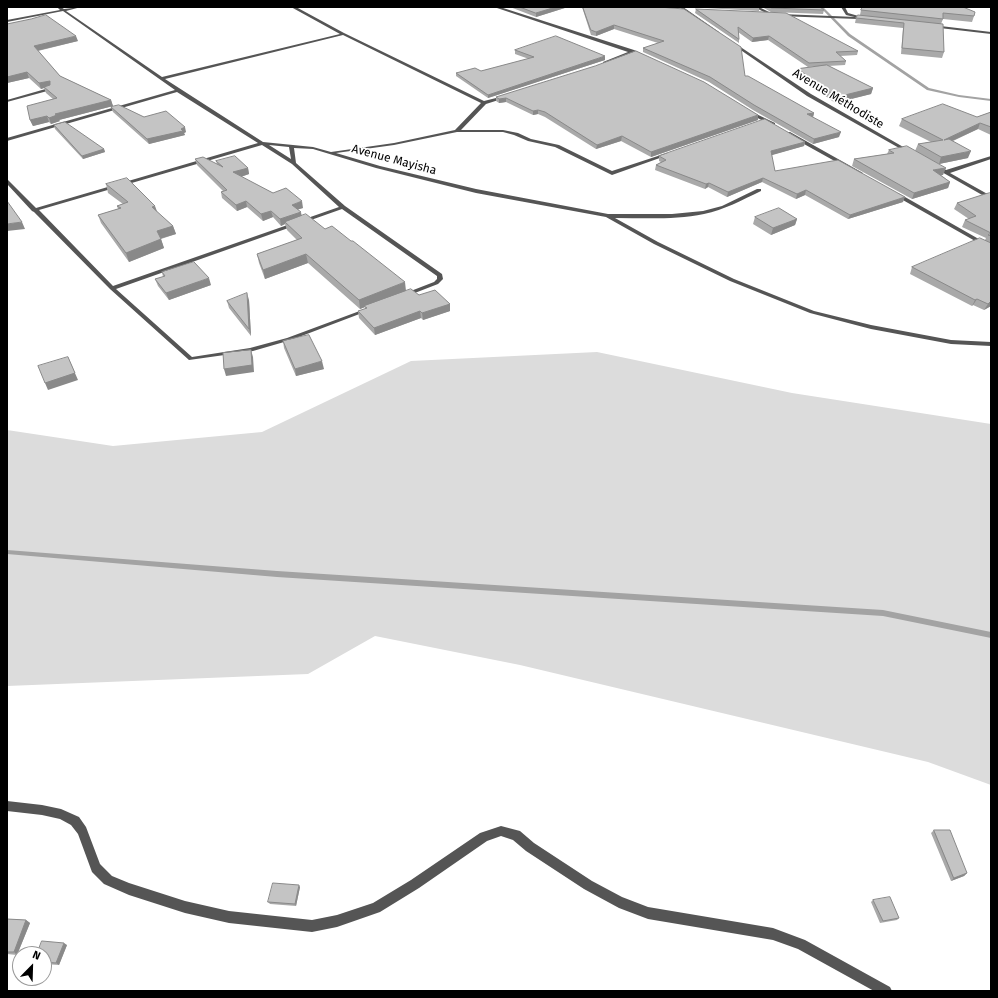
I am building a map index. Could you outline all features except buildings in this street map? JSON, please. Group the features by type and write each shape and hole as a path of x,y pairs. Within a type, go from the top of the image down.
{"street":[{"path":"7,21 61,9 79,7"},
{"path":"293,7 343,34 484,103"},
{"path":"496,7 633,51 646,57"},
{"path":"681,7 688,10 724,36"},
{"path":"756,7 773,15"},
{"path":"843,7 847,14 857,18"},
{"name":"Avenue Mayisha","path":"61,9 178,90 262,143 291,145 329,152 378,167 476,191 608,216 672,216 703,214 724,207 759,190"},
{"path":"673,10 696,11"},
{"path":"758,14 824,15 875,20"},
{"path":"929,26 991,33"},
{"path":"162,78 343,34"},
{"name":"Avenue Méthodiste","path":"730,41 809,95 912,153"},
{"path":"600,65 633,51"},
{"path":"7,101 49,89"},
{"path":"7,140 178,90"},
{"path":"457,131 484,103 512,94"},
{"path":"744,108 868,177"},
{"path":"758,123 766,120"},
{"path":"329,152 394,144 457,131 509,132 530,140 557,146 612,173 676,152"},
{"path":"34,210 262,143 294,163 343,207 440,275 440,279 436,283 399,297"},
{"path":"291,145 294,163"},
{"path":"946,172 991,158"},
{"path":"933,164 991,198"},
{"path":"7,181 112,288 186,357 193,359 251,350 290,339 377,306"},
{"path":"889,189 991,248"},
{"path":"112,288 343,207"},
{"path":"608,216 656,243 732,280 812,312 871,327 951,342 991,344"},
{"path":"7,806 54,812 75,821 82,831 96,868 108,880 129,889 185,907 229,917 312,926 337,921 376,908 415,884 484,837 501,831 516,835 530,847 582,881 619,902 648,913 773,934 801,944 886,991"}],"shaded area":[{"path":"597,352 792,393 991,424 991,785 928,762 520,665 375,636 308,674 7,686 7,430 113,446 262,432 411,361"}],"waterway":[{"path":"821,7 849,35 928,89 959,96 991,100"},
{"path":"7,552 277,574 883,613 991,635"}]}
